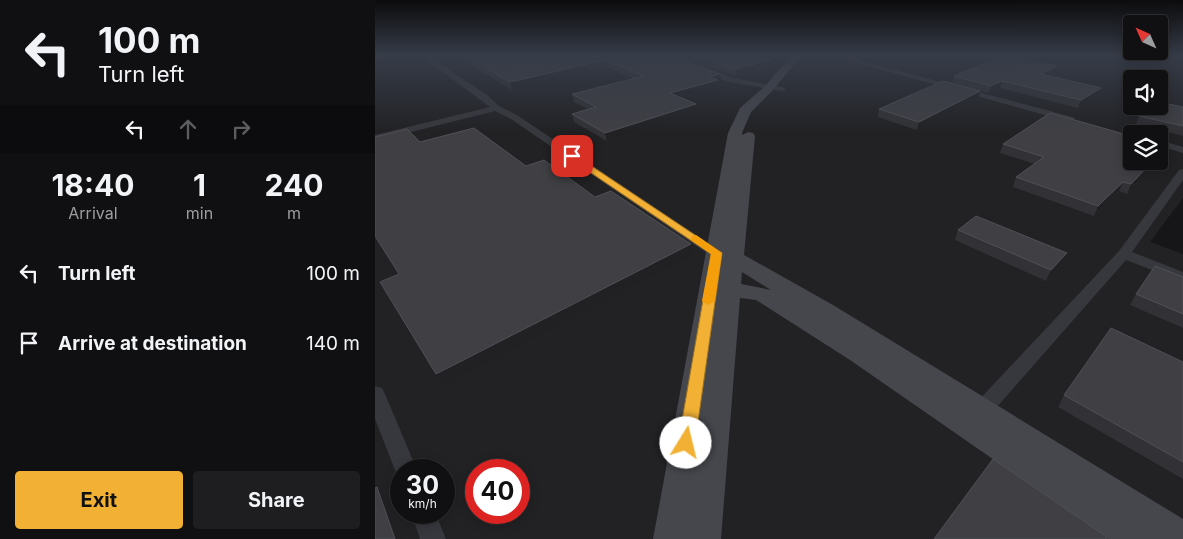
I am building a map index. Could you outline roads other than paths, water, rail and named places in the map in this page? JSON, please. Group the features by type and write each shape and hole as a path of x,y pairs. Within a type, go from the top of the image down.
{"street":[{"path":"461,81 496,108 514,117 724,255 825,311 1182,539"},
{"path":"738,81 776,89"},
{"path":"703,539 724,255 749,136 760,112 781,81"},
{"path":"776,89 783,81"},
{"path":"928,81 1084,123"},
{"path":"375,138 496,108"},
{"path":"1168,146 1183,150"},
{"path":"982,410 1124,254 1183,172"},
{"path":"1124,254 1183,277"},
{"path":"671,539 720,289"},
{"path":"720,289 762,294 859,353 1139,539"},
{"path":"375,394 402,459"},
{"path":"427,524 433,539"}]}
